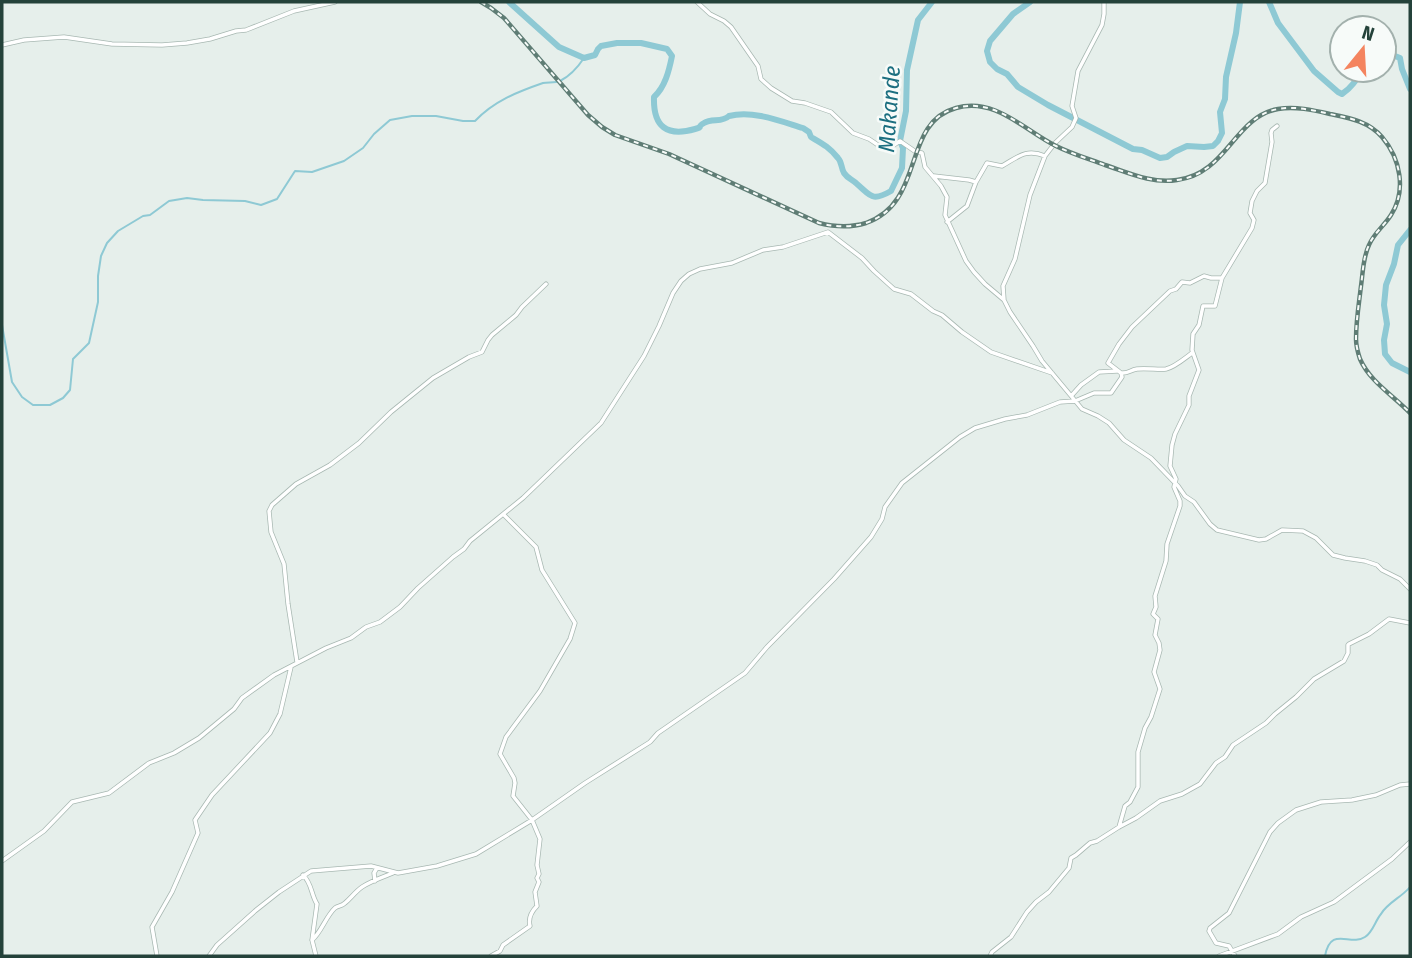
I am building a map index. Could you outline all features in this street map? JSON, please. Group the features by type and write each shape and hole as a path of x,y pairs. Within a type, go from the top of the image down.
{"street":[{"path":"2,46 24,40 64,37 113,44 187,43 246,30 294,12 335,2"},
{"path":"697,2 731,27 758,66 761,79 771,88 792,100 829,111 853,133 884,149 900,141 916,152 921,152 925,167 947,197 947,222 966,261 985,284 1004,300 1014,321 1042,361 1082,409 1109,423 1124,440 1157,464 1188,499 1194,502 1211,525 1219,531 1259,540 1282,530 1303,531 1317,538 1333,555 1377,565 1400,579 1410,589"},
{"path":"1004,300 1004,283 1015,259 1031,192 1045,156 1072,127 1076,118 1072,106 1077,71 1102,25 1104,2"},
{"path":"1119,827 1125,806 1138,787 1138,752 1160,689 1154,672 1160,650 1155,631 1158,619 1153,613 1156,607 1155,596 1166,561 1167,544 1180,506 1174,488 1176,479 1170,466 1175,434 1189,405 1199,370 1192,353 1193,334 1199,325 1202,307 1214,306 1222,278 1252,228 1252,201 1265,183 1271,133 1277,127"},
{"path":"947,222 967,205 988,162 1002,166 1028,153 1036,152 1045,156"},
{"path":"934,176 976,182"},
{"path":"2,861 44,831 72,802 108,793 149,763 188,745 225,717 242,698 274,675 335,643 351,638 400,607 470,541 523,498 601,423 644,356 671,296 688,274 732,263 763,250 783,247 825,232 831,233 896,291 911,295 991,352 1052,373"},
{"path":"209,956 228,934 279,891 311,871 370,866 398,873 437,866 476,854 533,820 650,742 658,733 746,673 767,647 871,537 882,519 885,507 902,484 942,450 975,428 1027,415 1060,402 1075,401 1094,393 1111,393 1122,379 1119,372 1108,364 1132,327 1182,282 1189,284 1203,276 1222,278"},
{"path":"298,662 288,604 285,564 271,532 269,511 272,505 296,484 330,465 359,443 391,412 433,378 482,352 492,335 546,285"},
{"path":"1071,395 1100,372 1127,374 1147,368 1164,370 1192,353"},
{"path":"491,956 530,926 528,920 537,906 535,892 539,882 537,865 541,841 533,820 514,800 514,778 500,754 506,737 540,691 570,639 575,623 542,570 536,547 504,515"},
{"path":"990,956 1011,937 1027,912 1049,892 1069,868 1071,859 1089,843 1136,818 1161,800 1182,794 1201,783 1233,745 1266,723 1314,679 1344,661 1348,644 1369,634 1389,619 1410,623"},
{"path":"157,956 152,927 172,892 198,833 195,820 212,796 270,733 280,714 291,667"},
{"path":"1235,956 1226,944 1217,944 1209,931 1230,912 1275,826 1307,805 1352,800 1410,784"},
{"path":"1219,956 1278,934 1301,917 1334,902 1392,859 1410,842"},
{"path":"375,881 374,873 377,868"},
{"path":"312,940 335,908 347,902 351,895 361,888 394,872"},
{"path":"303,875 317,904 312,940 316,956"}],"waterway":[{"name":"Makande","path":"509,2 559,47 584,58 595,55 601,46 617,43 641,43 667,49 672,56 664,84 654,97 654,107 659,122 669,130 685,131 699,128 707,122 747,114 803,128 835,154 847,177 876,197 891,191 902,168 903,148 900,141 906,111 907,70 918,20 932,2"},
{"name":"Makande","path":"1030,2 1013,14 990,41 987,51 990,62 1007,74 1018,87 1048,105 1133,149 1160,158 1187,146 1213,146 1218,141 1222,133 1220,112 1225,99 1226,77 1240,2"},
{"name":"Makande","path":"1269,2 1278,23 1314,71 1328,83"},
{"name":"Makande","path":"1398,57 1410,89"},
{"path":"2,325 12,382 22,397 33,405 50,405 63,398 70,390 73,359 89,343 98,302 101,256 107,243 118,231 143,216 150,215 169,201 187,198 245,201 261,205 277,199 295,171 312,172 344,161 363,148 390,120 436,116 475,121 490,108 515,94 543,83 564,79 584,58"},
{"name":"Makande","path":"1329,84 1342,94 1352,84"},
{"name":"Makande","path":"1410,230 1398,245 1386,285 1384,305 1387,324 1385,354 1392,363 1410,372"},
{"path":"1325,956 1328,947 1336,939 1359,939 1368,935 1384,910 1410,887"}],"railway":[{"path":"481,2 504,18 588,115 602,127 615,135 669,154 819,223 831,225 860,225 885,213 898,198 927,129 939,116 956,108 984,107 996,111 1068,152 1141,177 1168,181 1194,176 1208,168 1251,123 1263,114 1278,109 1311,110 1364,124 1377,132 1388,145 1397,164 1400,185 1396,205 1371,241 1363,265 1357,346 1360,359 1370,375 1410,413"}]}
